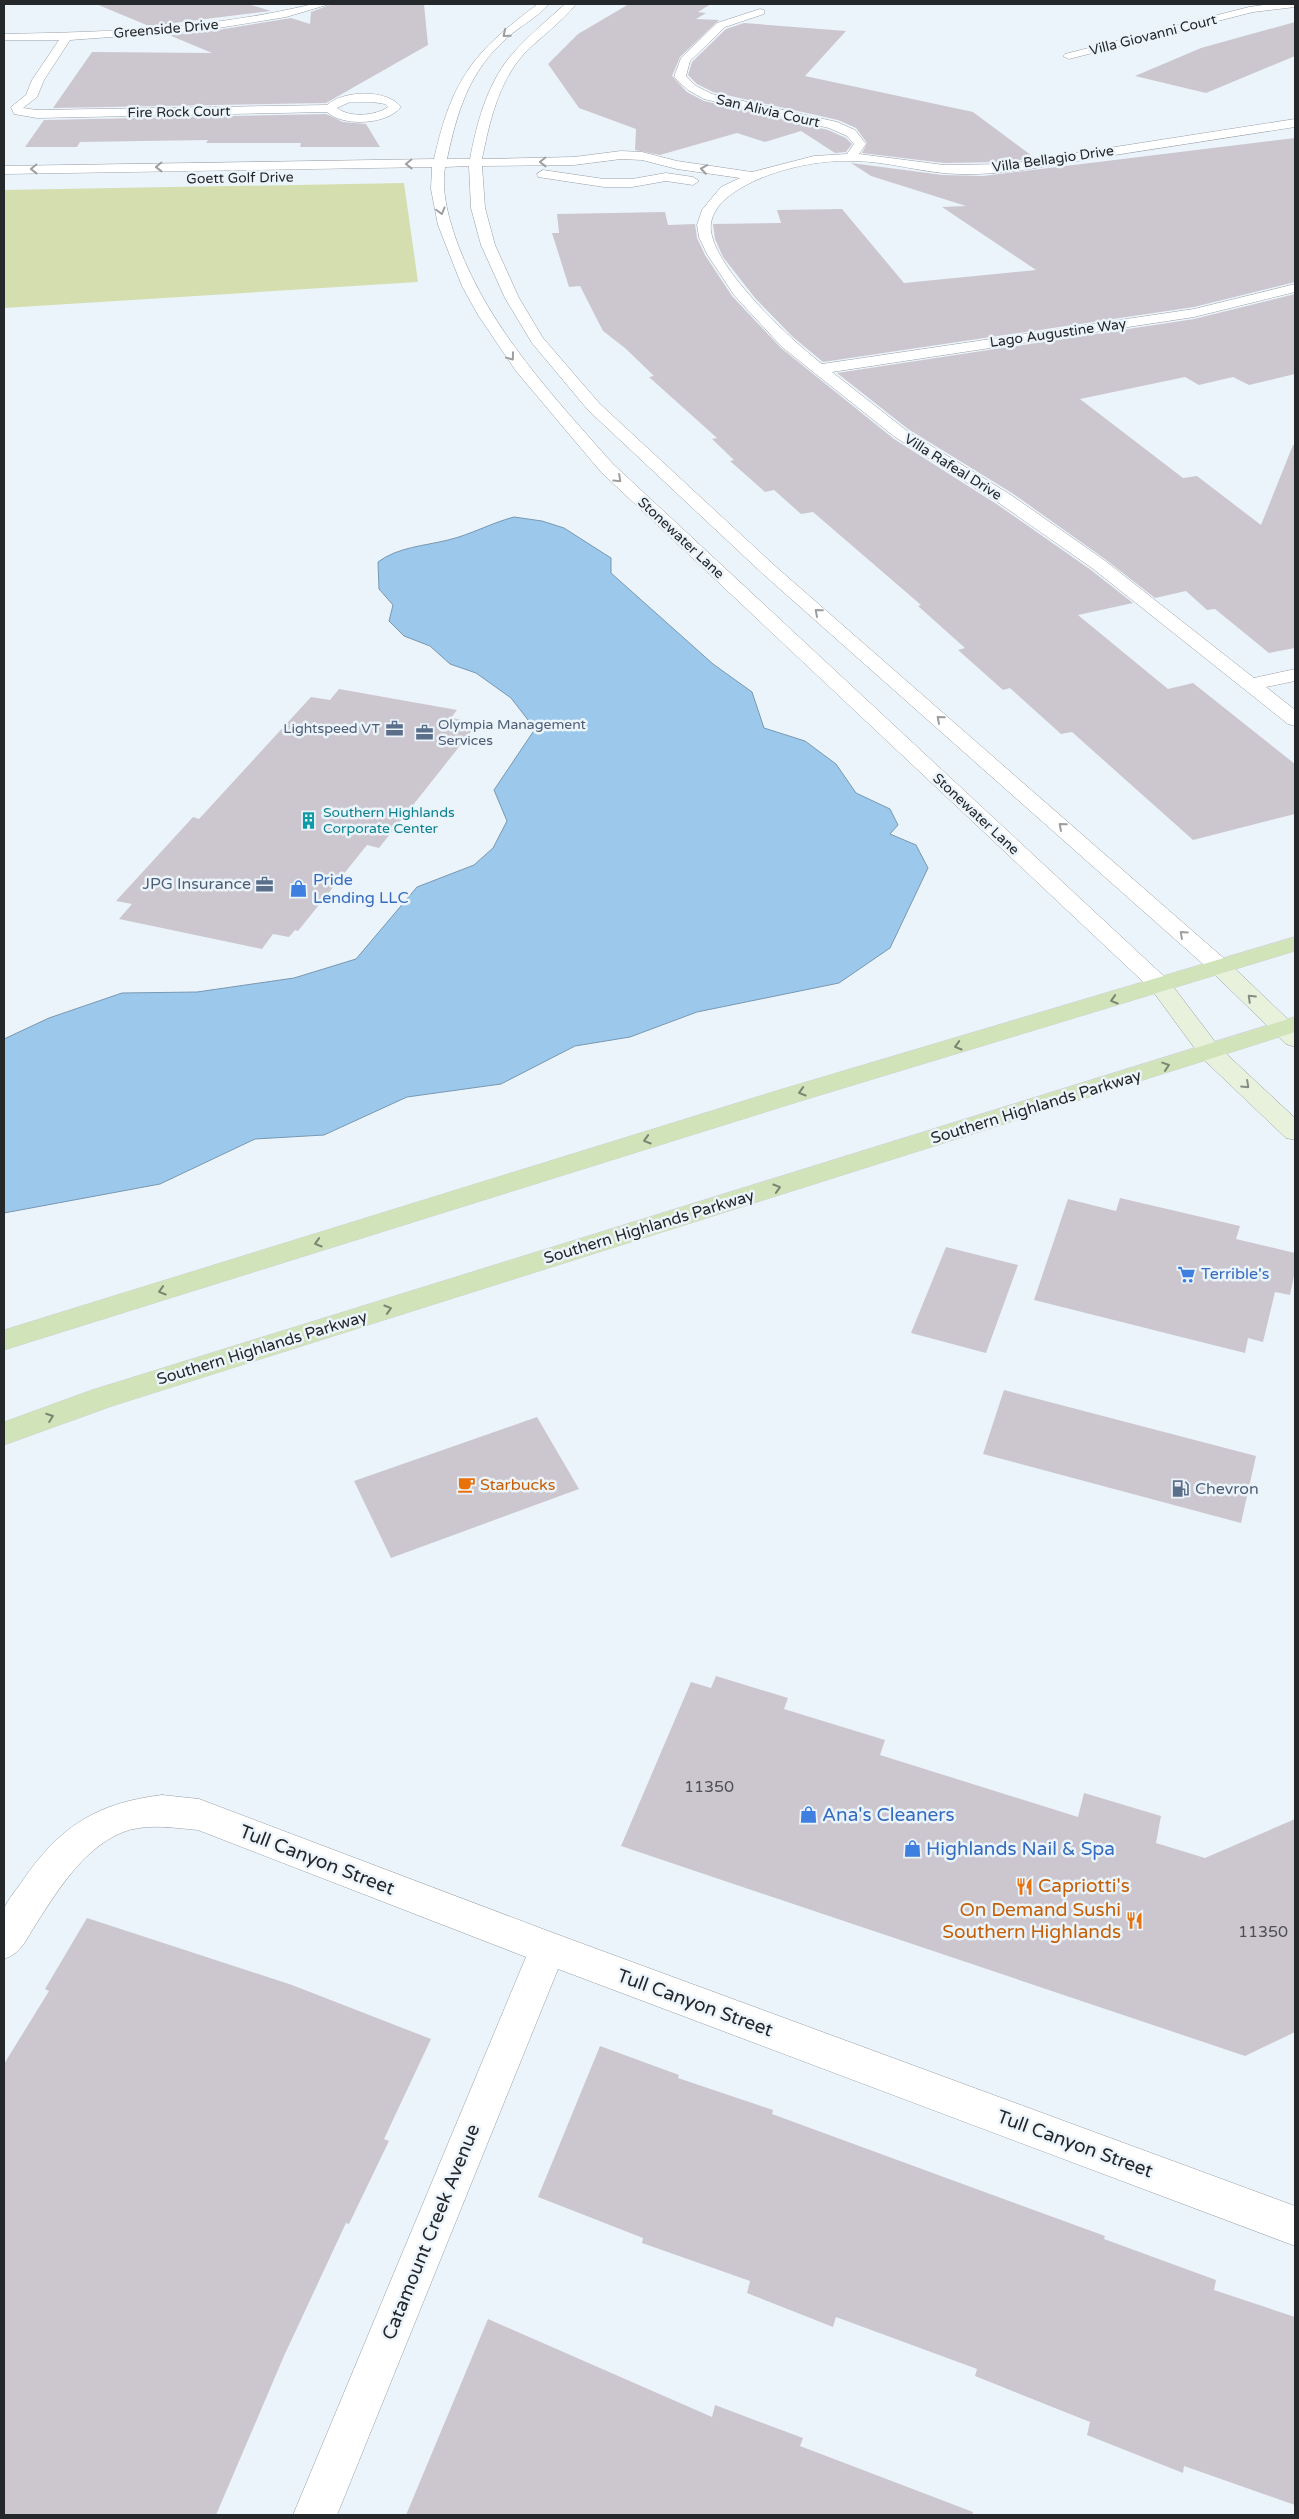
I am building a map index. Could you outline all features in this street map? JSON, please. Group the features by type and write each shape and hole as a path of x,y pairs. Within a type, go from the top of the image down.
{"main road":[{"path":"4,1340 785,1097 1161,986 1295,944"},
{"path":"1220,967 1291,1030"},
{"path":"1161,986 1210,1052 1295,1132"},
{"name":"Southern Highlands Parkway","path":"4,1434 111,1395 1210,1052 1291,1030"}],"street":[{"name":"Greenside Drive","path":"4,37 129,34 212,26 325,4"},
{"name":"Stonewater Lane","path":"544,4 504,35 480,59 453,108 439,169 438,195 446,229 461,270 480,310 503,346 529,380 606,468 1161,986"},
{"path":"571,4 518,54 504,75 483,121 476,169 478,208 482,227 512,298 537,340 594,406 769,570 1220,967"},
{"name":"Villa Giovanni Court","path":"1069,56 1253,9 1295,4"},
{"name":"San Alivia Court","path":"760,12 721,25 685,60 680,77 692,88 708,98 833,125 851,134 860,144 851,157"},
{"name":"Fire Rock Court","path":"66,37 38,80 30,97 17,107 18,111 28,113 330,108"},
{"name":"Villa Bellagio Drive","path":"752,176 786,165 851,157 883,159 944,169 1006,168 1295,123"},
{"path":"476,169 574,161 677,165 752,176"},
{"name":"Goett Golf Drive","path":"4,182 439,169"},
{"name":"Goett Golf Drive","path":"4,170 476,169"},
{"path":"476,169 553,174 604,183 632,183 666,177 699,182 726,190"},
{"name":"Villa Rafeal Drive","path":"752,176 726,190 707,214 704,225 706,237 714,254 739,292 787,344 901,434 1006,500 1098,564 1295,720"},
{"name":"Lago Augustine Way","path":"819,370 1186,314 1295,288"},
{"path":"1249,685 1295,675"},
{"name":"Tull Canyon Street","path":"4,1942 33,1895 62,1857 94,1828 119,1817 144,1811 174,1810 199,1815 548,1948 1295,2226"},
{"name":"Catamount Creek Avenue","path":"315,2515 548,1948"}],"green space":[{"path":"404,183 418,282 4,308 4,190"}],"water":[{"path":"514,517 542,521 564,528 611,558 611,573 713,664 752,692 764,728 805,741 836,764 856,793 890,809 898,825 890,834 916,845 928,868 890,948 839,983 697,1012 630,1037 575,1046 501,1084 407,1097 324,1135 255,1139 160,1184 4,1213 4,1039 49,1018 122,993 197,992 294,978 356,959 417,887 474,865 493,848 507,821 494,790 535,729 511,698 476,673 450,664 430,646 404,636 389,621 393,605 379,589 378,562 403,550 456,538"}],"building":[{"path":"96,4 248,4 271,11 149,26"},
{"path":"332,4 424,4 428,45 326,103 53,108 92,52 212,53 169,35 206,32 291,18 310,24 311,12"},
{"path":"629,4 711,4 698,12 706,13 696,19 719,20 680,57 672,76 687,92 704,101 828,130 846,138 852,144 846,152 835,153 801,131 765,142 737,133 660,155 635,150 636,129 579,108 548,64 578,34"},
{"path":"1295,22 1295,56 1206,93 1135,76 1201,48"},
{"path":"744,23 846,31 805,76 973,112 1035,158 1006,162 944,163 862,153 867,143 856,128 838,120 713,92 697,84 688,75 692,62 726,29"},
{"path":"326,114 343,122 366,124 380,147 300,147 301,143 206,143 208,140 80,142 77,147 25,147 44,120"},
{"path":"1295,138 1295,282 1194,307 823,362 793,337 755,298 723,257 715,239 713,224 781,223 777,210 842,209 904,283 1036,270 942,207 966,206 871,176 851,163 943,175 983,176"},
{"path":"665,212 668,225 695,224 697,238 705,255 732,296 781,348 894,439 998,505 1091,570 1133,603 1078,615 1168,689 1193,683 1295,764 1295,814 1193,840 1072,732 1061,734 1010,688 1003,690 958,650 965,648 918,606 921,605 813,512 801,514 774,490 765,492 730,461 734,460 712,439 717,438 649,377 654,376 625,348 603,331 580,286 569,287 552,233 559,233 557,214"},
{"path":"1295,294 1295,374 1249,385 1233,377 1199,385 1185,377 1080,399 1183,478 1197,476 1261,525 1293,445 1295,445 1295,648 1269,653 1215,609 1207,610 1186,591 1155,598 1105,559 1012,493 908,429 837,373 1194,319"},
{"name":"Southern Highlands Corporate Center","path":"339,689 457,710 451,718 478,723 379,848 367,845 298,931 295,930 289,937 273,934 262,949 119,919 132,904 116,901 193,817 199,819 311,697 330,700"},
{"name":"Terrible's","path":"1120,1198 1240,1226 1236,1239 1295,1253 1295,1271 1290,1295 1275,1292 1263,1342 1248,1338 1245,1353 1034,1300 1068,1199 1116,1211"},
{"path":"946,1247 1018,1265 986,1353 911,1333"},
{"name":"Chevron","path":"1004,1390 1256,1456 1241,1523 983,1454"},
{"name":"Starbucks","path":"537,1417 579,1489 391,1558 354,1481"},
{"path":"716,1676 788,1698 784,1709 885,1740 880,1755 1078,1817 1084,1793 1161,1816 1156,1843 1205,1858 1295,1819 1295,2032 1245,2056 621,1846 691,1682 711,1688"},
{"path":"87,1918 292,1985 431,2039 384,2139 389,2141 349,2224 346,2223 284,2356 216,2515 4,2515 4,2064 49,1991 45,1989"},
{"path":"600,2046 679,2075 678,2078 773,2110 772,2114 1105,2236 1104,2239 1216,2280 1214,2290 1295,2317 1295,2505 1184,2466 1183,2473 1087,2435 1090,2422 975,2376 977,2369 836,2317 833,2327 747,2293 750,2281 642,2243 643,2238 538,2197"},
{"path":"488,2319 712,2417 715,2405 803,2438 800,2446 973,2512 972,2515 406,2515"}],"place":[{"name":"Lightspeed VT","path":"394,728"},
{"name":"Olympia Management Services","path":"424,732"},
{"name":"Southern Highlands Corporate Center","path":"309,820"},
{"name":"JPG Insurance","path":"265,884"},
{"name":"Pride Lending LLC","path":"299,889"},
{"name":"Terrible's","path":"1187,1274"},
{"name":"Starbucks","path":"466,1485"},
{"name":"Chevron","path":"1181,1489"},
{"name":"Ana's Cleaners","path":"808,1815"},
{"name":"Highlands Nail & Spa","path":"912,1849"},
{"name":"Capriotti's","path":"1024,1886"},
{"name":"On Demand Sushi Southern Highlands","path":"1135,1921"}]}
